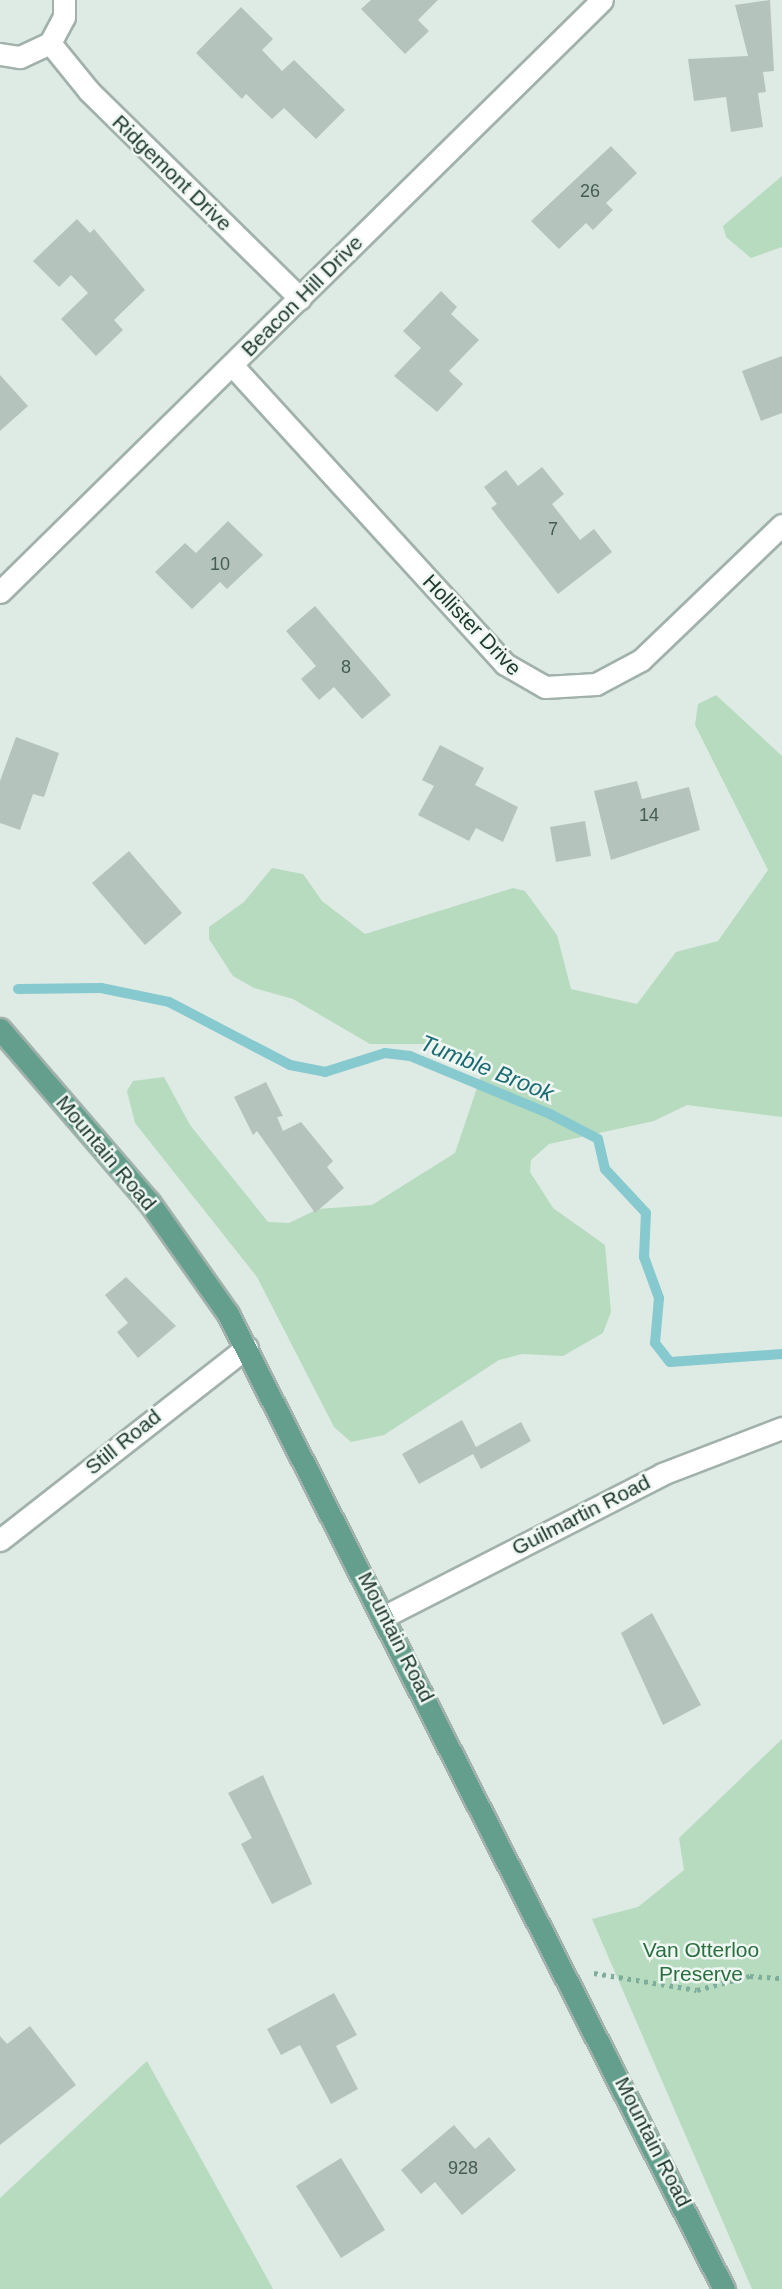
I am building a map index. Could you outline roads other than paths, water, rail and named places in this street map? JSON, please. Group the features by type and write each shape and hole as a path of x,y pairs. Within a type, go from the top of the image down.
{"main road":[{"name":"Mountain Road","path":"0,1029 149,1202 247,1347 569,1977 724,2289"}],"street":[{"path":"0,54 20,57 50,43 64,17 64,0"},
{"name":"Beacon Hill Drive","path":"0,592 602,0"},
{"name":"Ridgemont Drive","path":"50,43 89,90 300,298"},
{"name":"Hollister Drive","path":"232,365 505,664 545,687 596,684 641,660 782,525"},
{"name":"Still Road","path":"0,1540 247,1347"},
{"name":"Guilmartin Road","path":"385,1616 662,1474 782,1428"}],"waterway":[{"name":"Tumble Brook","path":"18,989 101,988 169,1002 290,1065 325,1072 385,1053 410,1056 550,1114 598,1139 605,1169 646,1213 644,1257 659,1298 655,1343 670,1362 782,1354"}],"park label":[{"name":"Van Otterloo Preserve","path":"701,1962"}]}
